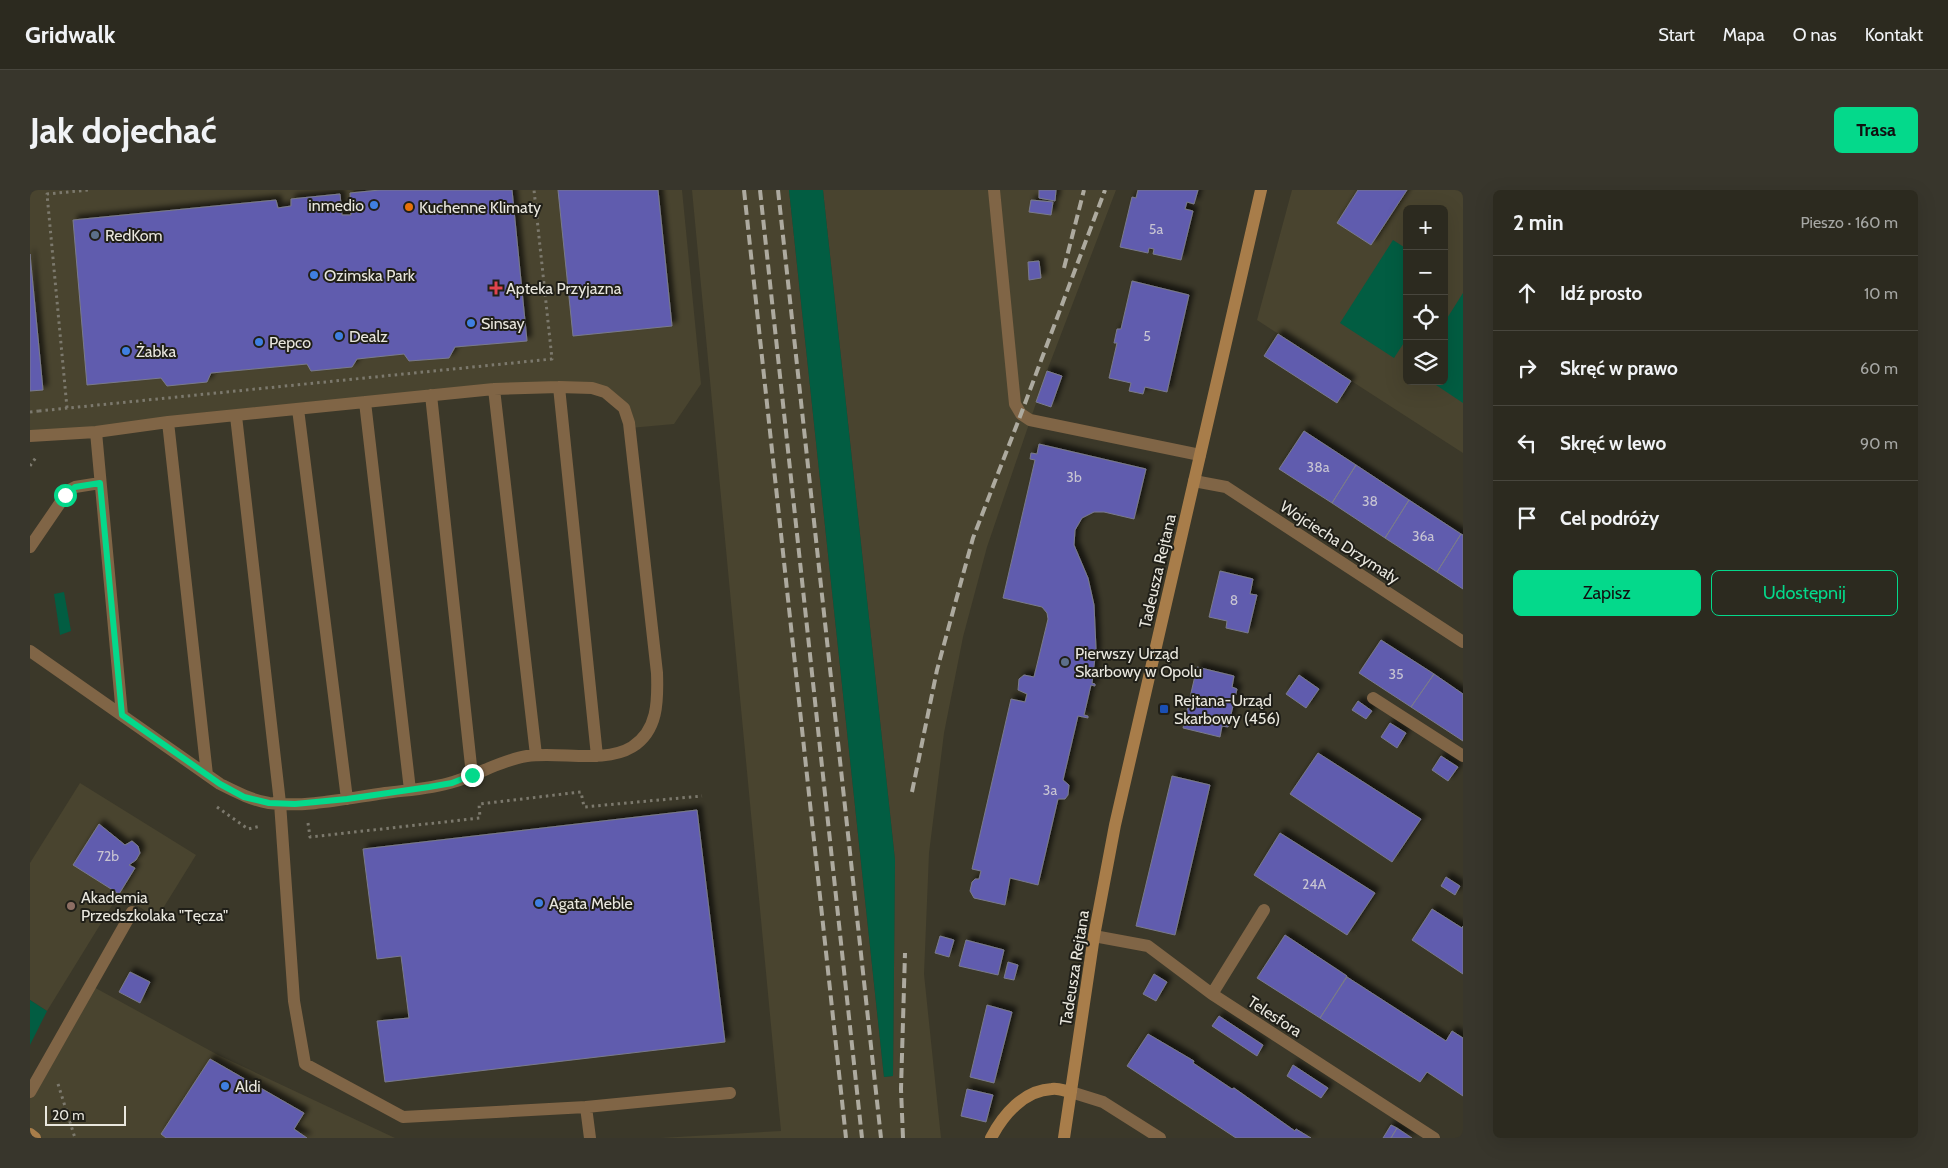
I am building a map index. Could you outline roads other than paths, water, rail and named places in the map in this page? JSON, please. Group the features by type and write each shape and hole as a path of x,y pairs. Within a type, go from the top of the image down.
{"street":[{"path":"994,190 1015,404 1021,414 1030,420 1200,455"},
{"name":"Tadeusza Rejtana","path":"1064,1138 1094,936 1115,825 1261,190"},
{"path":"559,387 597,756"},
{"path":"30,436 96,432 168,422 494,389 559,387 592,388 604,392 624,408 629,423 657,673 658,699 656,713 643,739 630,748 616,754 597,756 536,756 511,760 452,783 347,799 295,804 269,803 244,797 220,784 30,651"},
{"path":"494,389 536,756"},
{"path":"431,395 472,775"},
{"path":"364,402 410,790"},
{"path":"298,409 347,799"},
{"path":"236,416 280,803 294,1000 305,1064 403,1117 586,1107 730,1093"},
{"path":"168,422 208,774"},
{"path":"96,432 122,715"},
{"name":"Wojciecha Drzymały","path":"1194,481 1226,487 1463,642"},
{"path":"30,547 69,490 75,487 100,483"},
{"path":"1372,698 1463,756"},
{"path":"1212,994 1264,910"},
{"path":"30,1092 132,912"},
{"name":"Telesfora","path":"1094,936 1148,946 1212,994 1434,1138"},
{"path":"991,1138 1000,1122 1016,1104 1031,1093 1052,1089 1071,1092 1104,1102 1160,1138"},
{"path":"586,1107 590,1138"},
{"path":"30,1134 35,1138"}],"railway":[{"path":"744,190 846,1138"},
{"path":"760,190 862,1138"},
{"path":"778,190 881,1138"},
{"path":"1064,268 1084,190"},
{"path":"912,792 937,670 973,538 1105,190"},
{"path":"903,1138 901,1089 905,953"}],"place":[{"name":"inmedio","path":"374,205"},
{"name":"Kuchenne Klimaty","path":"409,207"},
{"name":"RedKom","path":"95,235"},
{"name":"Ozimska Park","path":"314,275"},
{"name":"Apteka Przyjazna","path":"496,288"},
{"name":"Sinsay","path":"471,323"},
{"name":"Dealz","path":"339,336"},
{"name":"Pepco","path":"259,342"},
{"name":"Żabka","path":"126,351"},
{"name":"Pierwszy Urząd Skarbowy w Opolu","path":"1065,662"},
{"name":"Rejtana-Urząd Skarbowy (456)","path":"1164,709"},
{"name":"Agata Meble","path":"539,903"},
{"name":"Akademia Przedszkolaka \"Tęcza\"","path":"71,906"},
{"name":"Aldi","path":"225,1086"}]}
